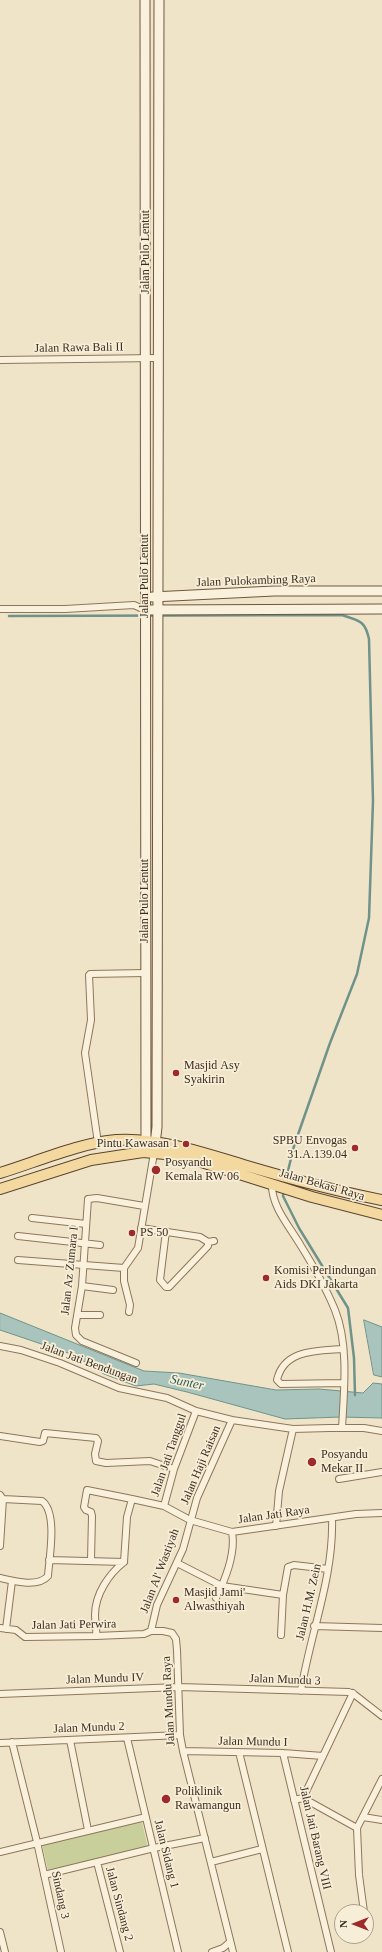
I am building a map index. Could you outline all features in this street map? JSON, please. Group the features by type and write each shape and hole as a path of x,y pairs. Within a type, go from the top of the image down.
{"main road":[{"name":"Jalan Bekasi Raya","path":"0,1174 98,1143 116,1140 151,1150"},
{"name":"Jalan Bekasi Raya","path":"0,1189 106,1156 151,1150 197,1152 275,1181 382,1200"},
{"name":"Jalan Bekasi Raya","path":"295,1185 312,1196 382,1215"}],"street":[{"name":"Jalan Pulo Lentut","path":"144,0 145,973 151,1150"},
{"name":"Jalan Pulo Lentut","path":"151,1150 157,622 159,0"},
{"path":"144,64 159,64"},
{"name":"Jalan Rawa Bali II","path":"0,360 158,358"},
{"name":"Jalan Pulokambing Raya","path":"145,597 274,591 382,591"},
{"path":"134,606 145,597"},
{"path":"0,609 65,609 134,606 145,611 382,609"},
{"path":"98,1143 85,1053 91,1015 89,976 94,974 145,973"},
{"path":"129,1312 130,1305 124,1281 124,1268 138,1248 151,1150"},
{"path":"275,1181 273,1196 282,1215 326,1289 336,1312 343,1349 344,1384 342,1426"},
{"name":"Jalan Az Zumara I","path":"136,1363 82,1341 77,1337 75,1328 82,1286 86,1224 90,1198 144,1206"},
{"path":"32,1218 86,1224"},
{"path":"141,1228 166,1231 200,1237 211,1241 207,1248 169,1287 164,1286 160,1280 166,1231"},
{"path":"18,1236 100,1245"},
{"path":"18,1260 124,1268"},
{"path":"82,1286 113,1290"},
{"path":"78,1315 100,1315"},
{"name":"Jalan Jati Bendungan","path":"0,1346 21,1350 60,1363 119,1388 167,1398 196,1411 232,1420 293,1430 342,1426 382,1431"},
{"path":"343,1349 299,1354 289,1359 281,1366 277,1380 281,1384 344,1384"},
{"name":"Jalan Jati Tanggul","path":"164,1506 174,1469 196,1411"},
{"name":"Jalan Haji Raisan","path":"190,1520 197,1498 232,1420"},
{"path":"276,1526 279,1491 293,1430"},
{"path":"0,1436 40,1442 43,1441 45,1433 96,1438 98,1441 95,1459 99,1462 150,1461 174,1469"},
{"path":"339,1479 382,1472"},
{"name":"Jalan Jati Raya","path":"91,1560 92,1512 86,1510 84,1506 87,1490 164,1506 190,1520 232,1532 356,1514 382,1513"},
{"path":"0,1546 1,1497 42,1501 45,1503 48,1509 52,1540 48,1576 42,1582 12,1581 0,1578"},
{"path":"96,1636 95,1615 97,1599 106,1580 116,1568 124,1562 128,1517 132,1499"},
{"name":"Jalan H.M. Zein","path":"301,1691 314,1626 328,1569 332,1537 332,1518"},
{"name":"Jalan Al' Wastiyah","path":"151,1631 155,1609 177,1563 190,1520"},
{"path":"216,1598 222,1586 231,1553 232,1532"},
{"path":"49,1560 124,1562"},
{"path":"177,1563 222,1586 283,1595"},
{"path":"281,1635 283,1595 288,1567 294,1565 328,1569"},
{"path":"3,1628 12,1581"},
{"path":"314,1626 382,1628"},
{"name":"Jalan Jati Perwira","path":"3,1628 16,1630 25,1637 144,1634 151,1631"},
{"name":"Jalan Mundu Raya","path":"151,1631 172,1633 176,1639 182,1751 212,1862 233,1952"},
{"name":"Jalan Mundu 3","path":"179,1687 353,1693"},
{"name":"Jalan Mundu IV","path":"0,1694 179,1687"},
{"path":"303,1798 353,1693 382,1716"},
{"name":"Jalan Mundu 2","path":"0,1743 180,1735"},
{"name":"Jalan Sidang 1","path":"127,1738 178,1952"},
{"path":"70,1740 88,1830"},
{"name":"Sindang 3","path":"12,1742 37,1842 61,1952"},
{"name":"Jalan Mundu I","path":"182,1751 283,1753 323,1756"},
{"path":"239,1752 288,1952"},
{"name":"Jalan Jati Barang VIII","path":"283,1753 330,1952"},
{"path":"363,1904 359,1875 357,1828 382,1779"},
{"path":"294,1800 303,1798 357,1828"},
{"path":"0,1852 146,1817"},
{"path":"363,1817 382,1820"},
{"path":"44,1875 154,1848 205,1838"},
{"path":"212,1862 262,1849"},
{"name":"Jalan Sindang 2","path":"97,1862 120,1952"},
{"path":"0,1932 5,1952"},
{"path":"214,1952 223,1948 230,1942"},
{"path":"214,1952 223,1952"}],"green space":[{"path":"142,1822 148,1848 48,1871 42,1844"}],"water":[{"name":"Sunter","path":"0,1313 144,1371 179,1373 276,1390 319,1389 363,1393 373,1383 382,1384 382,1418 341,1417 285,1419 154,1384 136,1386 104,1374 74,1355 0,1330"},
{"path":"364,1320 382,1327 382,1377 374,1375"}],"waterway":[{"path":"9,616 342,615 357,620 365,628 369,639 373,801 369,918 357,974 330,1043 294,1146 287,1175"},
{"path":"284,1190 283,1196 299,1228 348,1308 354,1358 355,1395"}],"place":[{"name":"Masjid Asy Syakirin","path":"176,1073"},
{"name":"Pintu Kawasan 1","path":"186,1144"},
{"name":"SPBU Envogas 31.A.139.04","path":"355,1148"},
{"name":"Posyandu Kemala RW 06","path":"156,1170"},
{"name":"PS 50","path":"132,1233"},
{"name":"Komisi Perlindungan Aids DKI Jakarta","path":"266,1278"},
{"name":"Posyandu Mekar II","path":"312,1462"},
{"name":"Masjid Jami' Alwasthiyah","path":"176,1600"},
{"name":"Poliklinik Rawamangun","path":"166,1799"}]}
